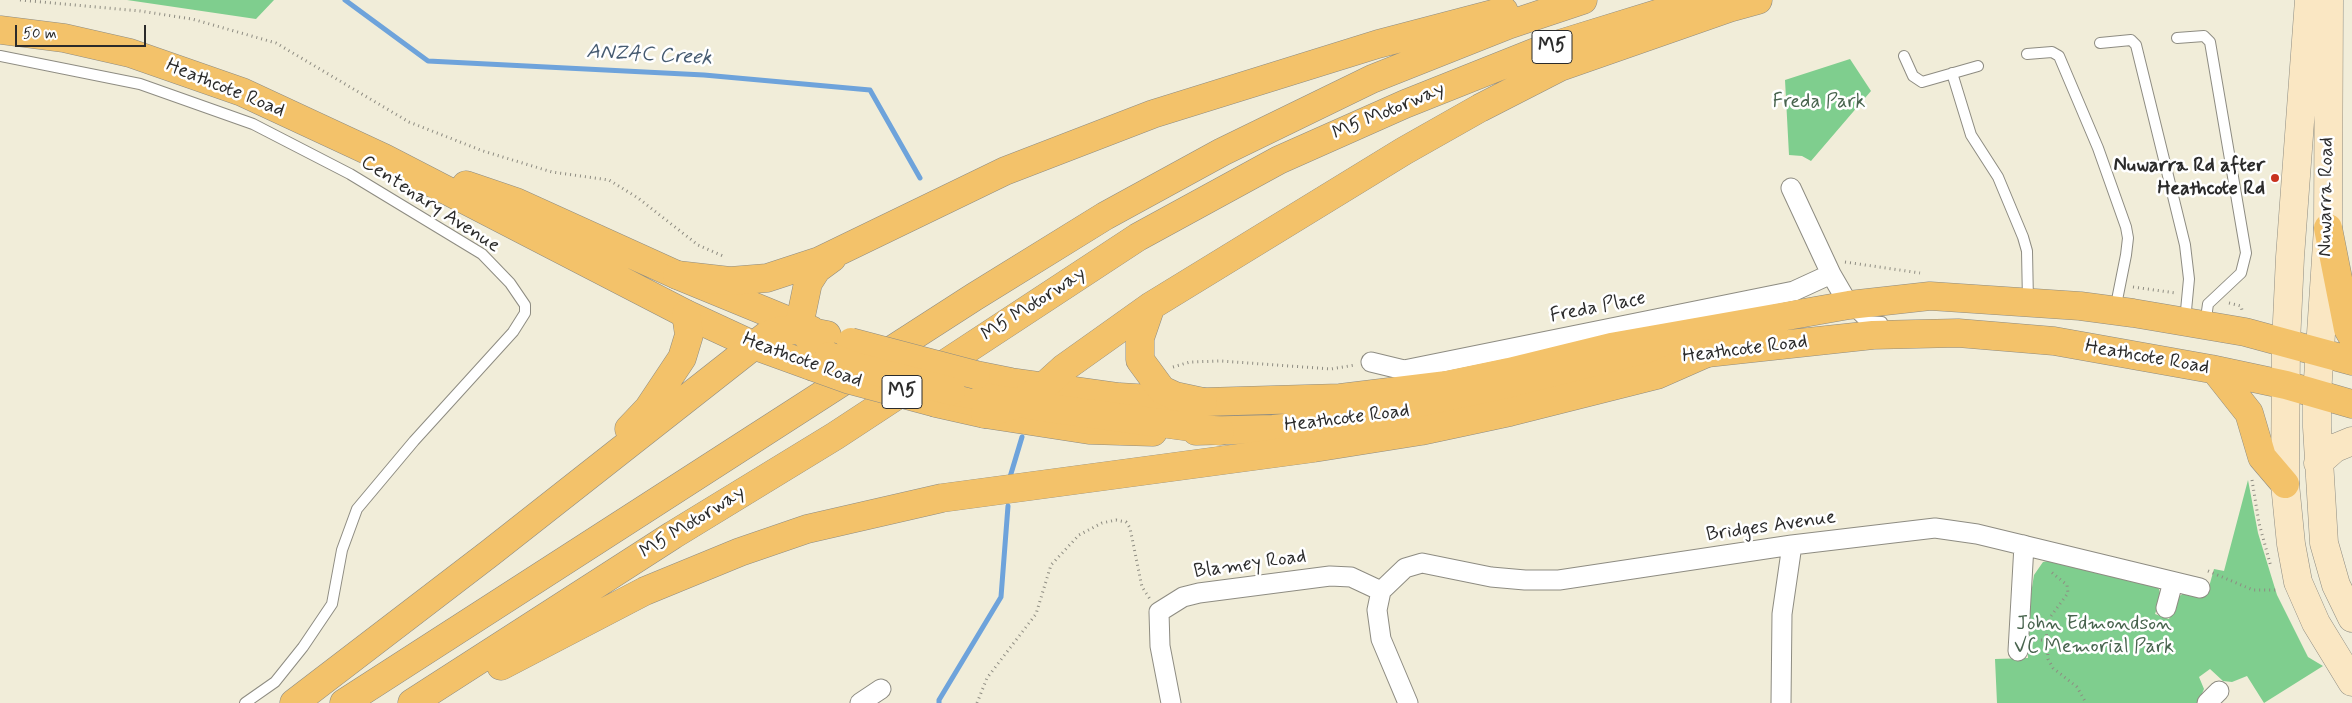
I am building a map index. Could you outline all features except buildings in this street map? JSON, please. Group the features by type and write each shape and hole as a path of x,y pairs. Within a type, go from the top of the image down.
{"main road":[{"path":"677,275 730,281 767,278 819,261 1005,171 1153,114 1378,44 1545,0"},
{"name":"M5 Motorway","path":"344,703 974,297 1105,216 1222,152 1372,80 1508,25 1583,0"},
{"name":"M5 Motorway","path":"412,703 673,535 835,436 1138,237 1279,160 1404,104 1542,49 1702,0"},
{"path":"985,414 1018,403 1043,387 1064,368 1151,306 1404,151 1480,108 1560,67 1729,8 1758,0"},
{"name":"Nuwarra Road","path":"2309,0 2290,257 2286,343 2286,484 2290,544 2298,582 2316,622 2352,682"},
{"name":"Nuwarra Road","path":"2329,0 2328,228 2317,394 2318,463 2324,542 2336,585 2352,618"},
{"name":"Heathcote Road","path":"0,30 64,38 120,51 188,72 242,92 384,158 686,314 753,345 830,350 1043,387 1120,397 1203,402 1340,398 1447,385 1611,347 1848,305 1930,296 2115,311 2195,324 2286,343 2352,361"},
{"name":"Heathcote Road","path":"384,158 516,202 800,328"},
{"path":"2328,228 2348,329 2352,336"},
{"path":"845,247 817,269 808,283 800,328 815,346 830,350 854,366 943,397 1018,403 1220,431"},
{"path":"1151,306 1140,338 1140,360 1162,390 1175,396 1203,402"},
{"path":"594,470 648,409 682,358 689,335 686,314"},
{"path":"294,703 490,553 753,345 777,331 800,328"},
{"name":"Heathcote Road","path":"943,397 985,414 1089,430 1220,431 1337,423 1405,413 1618,367 1707,353 1873,335 1958,333 2054,341 2215,370 2286,385 2352,404"},
{"path":"437,703 534,647 645,591 740,552 807,529 969,493 1314,448 1421,431 1510,412 1658,375 1707,353"},
{"path":"2215,370 2249,413 2262,457 2286,484"},
{"path":"2318,463 2335,448 2352,441"}],"street":[{"path":"1792,188 1831,274 1848,305"},
{"name":"Freda Place","path":"1371,362 1404,370 1794,291 1831,274"},
{"name":"Bridges Avenue","path":"1381,591 1405,568 1422,563 1491,577 1560,580 1792,545 1935,528 1977,534 2173,582 2202,579"},
{"path":"1781,703 1782,614 1792,545"},
{"path":"2019,645 2032,547"},
{"name":"Blamey Road","path":"1159,612 1182,597 1199,593 1330,576 1351,577 1381,591"},
{"path":"2166,608 2173,582"},
{"path":"1381,591 1377,610 1380,639 1408,703"},
{"path":"1159,612 1160,646 1171,703"},
{"path":"860,703 881,689"}],"lane":[{"path":"2177,38 2204,36 2210,42 2246,253 2241,273 2208,304 2195,324"},
{"path":"2100,43 2131,40 2136,45 2185,245 2195,324"},
{"path":"2027,54 2052,52 2059,56 2089,125 2126,227 2128,238 2126,256 2115,311"},
{"name":"Centenary Avenue","path":"0,56 140,84 253,124 350,174 482,254 510,283 525,305 525,313 514,332 414,441 358,509 342,550 332,604 303,647 275,682 245,703"},
{"path":"1904,56 1913,76 1922,82 1978,66"},
{"path":"1952,73 1971,134 1998,177 2023,237 2027,251 2028,303"},
{"path":"1848,305 1864,321 1891,322"},
{"path":"1954,322 1963,322 2021,338"}],"path":[{"path":"20,0 140,11 183,18 234,30 276,43 408,122 483,151 552,172 609,180 638,198 698,245 729,258"},
{"path":"1167,363 1172,367 1190,362 1222,361 1331,369 1371,362"},
{"path":"2250,471 2259,523 2272,571"},
{"path":"977,703 987,678 1036,614 1051,565 1079,535 1102,523 1116,520 1126,522 1130,528 1142,587 1159,612"},
{"path":"2032,547 2044,564 2062,578 2067,585 2068,593 2051,616 2046,628 2048,659 2052,668 2077,686 2086,703"},
{"path":"2202,579 2253,590 2278,590 2275,580"},
{"path":"2019,645 2047,640"}],"green space":[{"path":"127,0 274,0 256,19"},
{"name":"Freda Park","path":"1850,59 1871,91 1811,161 1802,156 1789,155 1785,80"},
{"name":"John Edmondson VC Memorial Park","path":"2248,480 2258,533 2277,595 2308,657 2323,666 2264,703 2247,676 2232,682 2223,681 2210,669 2199,677 2204,689 2198,703 1997,703 1995,659 2028,658 2028,612 2034,575 2043,562 2056,559 2152,582 2159,589 2161,597 2155,614 2169,619 2178,597 2184,593 2207,594 2214,569 2224,571"}],"waterway":[{"name":"ANZAC Creek","path":"345,0 428,61 704,75 870,90 920,178"},
{"name":"ANZAC Creek","path":"1010,477 1022,437"},
{"name":"ANZAC Creek","path":"939,703 939,700 1001,597 1008,506"}],"place":[{"name":"Nuwarra Rd after Heathcote Rd","path":"2275,178"}]}
